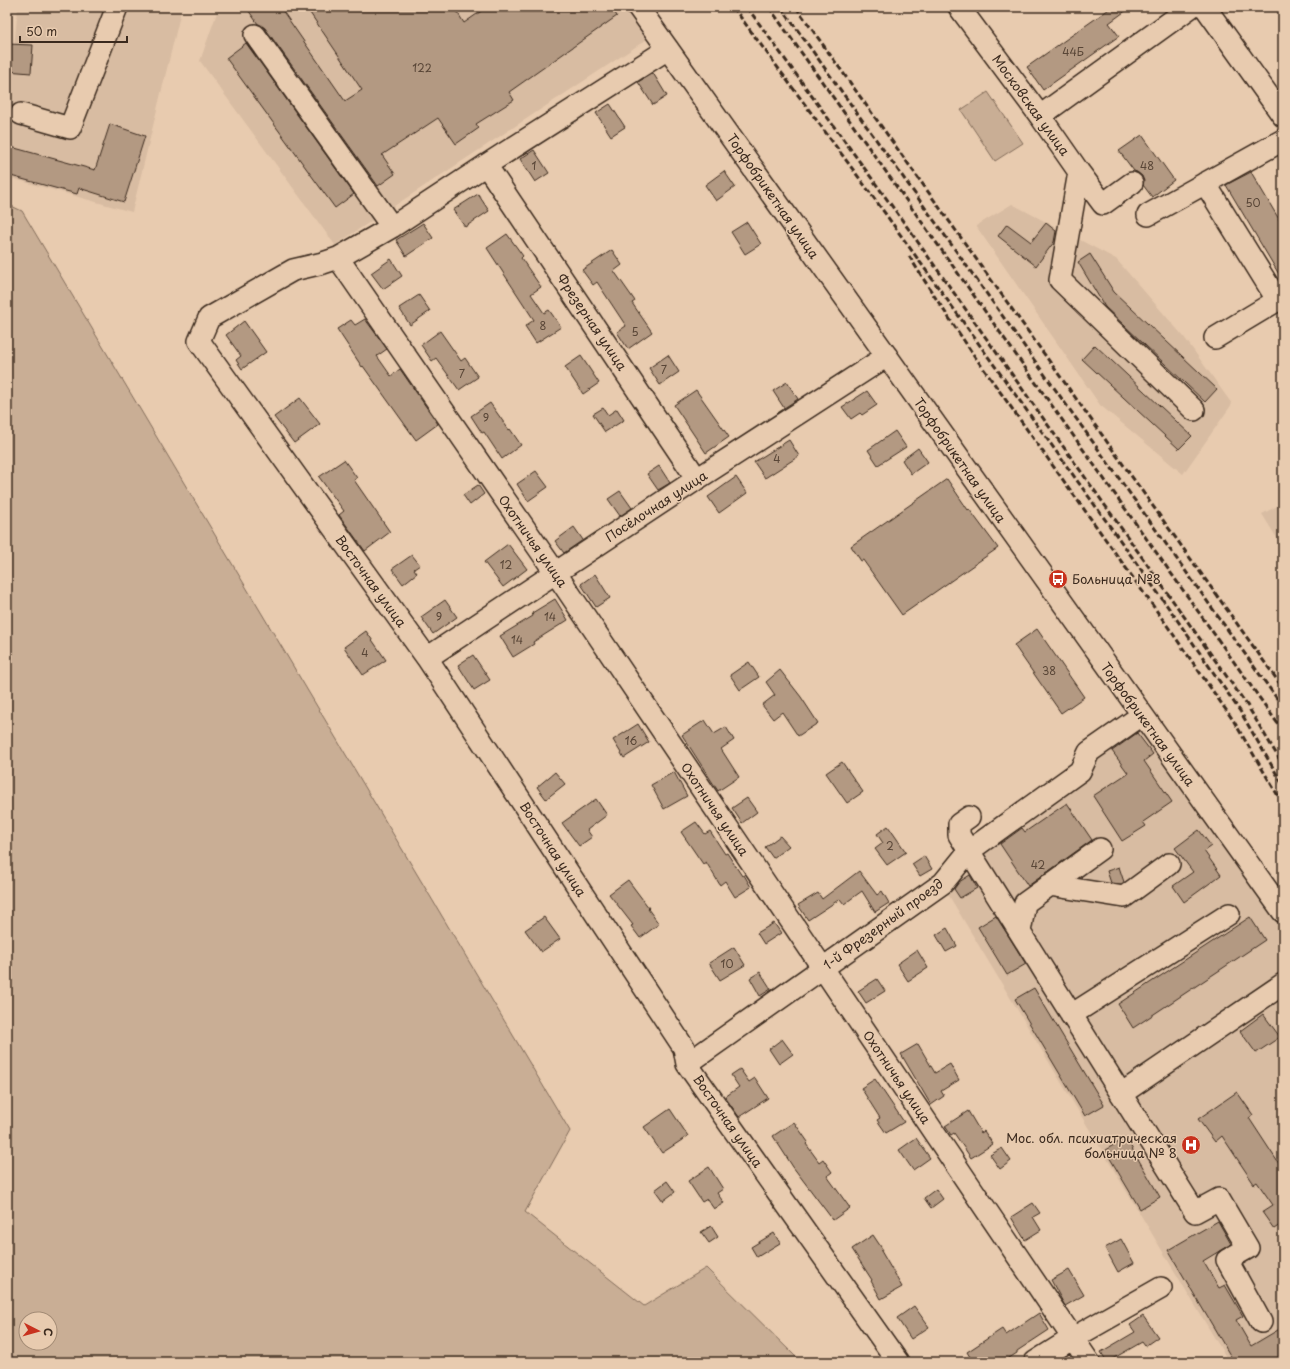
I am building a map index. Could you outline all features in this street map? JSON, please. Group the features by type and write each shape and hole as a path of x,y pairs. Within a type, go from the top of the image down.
{"street":[{"path":"21,114 70,128 117,7"},
{"name":"Торфобрикетная улица","path":"638,7 1283,912"},
{"name":"Московская улица","path":"959,7 1103,204 1132,183"},
{"path":"1040,116 1191,7"},
{"path":"1205,7 1283,116"},
{"path":"255,35 392,227"},
{"path":"338,258 392,227 668,49"},
{"path":"1148,215 1283,140"},
{"name":"Фрезерная улица","path":"486,165 698,478"},
{"path":"1079,172 1060,280 1194,410"},
{"path":"1205,183 1280,299 1215,338"},
{"name":"Восточная улица","path":"338,258 293,270 209,318 199,342 427,658 684,1048 687,1064 898,1362"},
{"name":"Охотничья улица","path":"338,258 823,967 1089,1362"},
{"name":"Посёлочная улица","path":"427,658 554,572 887,356"},
{"name":"1-й Фрезерный проезд","path":"687,1064 943,883 969,851 1080,771 1089,752 1142,715"},
{"path":"969,817 959,824 959,835 1195,1212 1219,1199 1248,1248 1227,1260 1261,1322"},
{"path":"1020,932 1025,903 1100,849"},
{"path":"1049,885 1124,898 1169,864"},
{"path":"1071,1014 1229,914"},
{"path":"1121,1094 1283,984"},
{"path":"1035,1362 1073,1338 1160,1288"}],"shaded area":[{"path":"18,7 182,7 132,212 7,177 7,119"},
{"path":"219,7 624,7 646,40 335,245 200,61"},
{"path":"988,92 1023,143 995,161 961,110"},
{"path":"7,204 22,211 570,1131 525,1212 644,1306 706,1268 801,1362 7,1362"},
{"path":"1012,204 1116,259 1184,337 1232,404 1183,474 1100,405 976,226"},
{"path":"1283,503 1283,548 1262,514"},
{"name":"Мос. обл. психиатрическая больница № 8","path":"1138,723 1283,929 1283,1362 1229,1362 945,889 967,874 965,865 1092,754"}],"building":[{"path":"246,7 280,7 345,101 362,90 306,7 454,7 464,23 487,7 611,7 617,16 509,92 514,100 476,124 479,128 456,144 438,118 382,155 395,174 378,186 265,28 258,24"},
{"path":"1112,7 1131,7 1109,23 1119,36 1043,90 1027,67"},
{"path":"246,43 354,194 335,208 226,58"},
{"path":"7,44 33,45 31,73 7,71"},
{"path":"653,73 667,96 653,105 638,82"},
{"path":"610,104 625,127 611,136 596,113"},
{"path":"110,124 145,136 124,202 79,188 77,194 7,175 7,162 11,147 95,170"},
{"path":"1142,135 1174,180 1152,197 1143,185 1144,181 1142,176 1134,171 1119,151"},
{"path":"534,150 549,173 535,182 520,159"},
{"path":"724,171 735,187 716,201 705,185"},
{"path":"1251,172 1283,226 1283,281 1226,185"},
{"path":"478,194 489,211 465,227 453,210"},
{"path":"747,222 761,244 745,254 731,232"},
{"path":"423,223 433,238 406,256 396,240"},
{"path":"1046,223 1056,231 1054,242 1036,266 998,236 1007,224 1031,242"},
{"path":"507,234 523,256 521,258 541,287 531,294 544,313 549,310 561,327 536,343 525,326 534,320 487,248"},
{"path":"612,250 622,265 614,271 635,301 632,303 652,332 628,349 617,332 626,326 597,282 593,285 582,270"},
{"path":"1090,254 1114,292 1217,389 1205,402 1105,307 1078,262"},
{"path":"391,259 402,276 383,289 371,273"},
{"path":"419,295 430,311 410,325 399,308"},
{"path":"365,319 387,349 377,356 391,376 400,369 438,424 416,440 363,366 362,367 337,329 351,320 355,325"},
{"path":"244,321 266,352 242,369 236,360 241,356 226,335"},
{"path":"440,331 461,361 465,358 478,377 459,390 436,358 432,361 421,345"},
{"path":"1095,345 1192,436 1179,449 1082,359"},
{"path":"668,355 679,372 660,385 649,368"},
{"path":"581,356 599,383 583,394 565,367"},
{"path":"787,382 798,399 784,408 773,391"},
{"path":"696,390 729,437 706,453 674,405"},
{"path":"867,391 877,405 862,415 860,413 851,419 842,407"},
{"path":"300,398 320,424 294,443 274,417"},
{"path":"490,403 521,445 502,459 471,416"},
{"path":"603,408 608,415 617,409 624,420 605,432 593,414"},
{"path":"895,431 906,447 878,465 868,450"},
{"path":"789,440 799,456 765,478 754,462"},
{"path":"918,448 928,462 911,474 902,460"},
{"path":"344,460 357,478 354,480 390,532 365,551 339,515 344,511 319,477"},
{"path":"659,466 670,483 658,490 647,474"},
{"path":"536,471 548,487 528,501 517,484"},
{"path":"736,477 747,493 719,513 708,497"},
{"path":"947,479 968,510 969,509 998,548 902,615 863,560 861,561 851,546"},
{"path":"478,485 484,494 470,505 463,495"},
{"path":"620,491 632,508 620,516 608,499"},
{"path":"574,527 583,540 564,553 555,541"},
{"path":"508,544 527,569 503,587 484,562"},
{"path":"412,555 420,565 414,569 417,573 403,584 392,569"},
{"path":"595,574 610,598 596,607 581,584"},
{"path":"555,599 568,620 533,642 534,644 513,657 500,636 533,616 532,613"},
{"path":"445,600 457,617 433,634 421,617"},
{"path":"1037,629 1084,697 1061,713 1014,645"},
{"path":"366,631 386,660 363,675 344,647"},
{"path":"473,655 490,680 474,690 458,665"},
{"path":"749,662 759,677 740,690 730,675"},
{"path":"780,670 801,697 818,723 798,736 782,712 773,719 762,705 775,695 766,682"},
{"path":"705,720 714,734 726,727 734,740 721,749 739,777 718,791 682,735"},
{"path":"638,724 649,742 624,758 613,740"},
{"path":"1137,733 1153,754 1144,761 1172,802 1143,822 1146,826 1122,841 1093,796 1128,773 1112,751"},
{"path":"842,762 863,792 847,803 826,773"},
{"path":"555,772 565,784 546,799 537,787"},
{"path":"674,772 687,796 664,809 651,785"},
{"path":"747,798 757,812 742,823 732,808"},
{"path":"596,799 607,815 587,830 592,837 579,846 562,823"},
{"path":"1067,803 1092,840 1028,886 1000,844 1022,828 1025,832"},
{"path":"696,822 705,834 710,831 725,854 727,853 742,876 744,875 751,887 735,897 725,881 720,885 706,862 703,864 681,832"},
{"path":"888,826 906,852 887,865 875,849 883,843 877,834"},
{"path":"1199,830 1211,846 1204,851 1221,875 1184,902 1173,886 1193,872 1175,848"},
{"path":"780,836 789,846 773,858 765,847"},
{"path":"924,856 932,869 920,876 912,864"},
{"path":"1119,867 1124,882 1121,884 1111,883 1107,871"},
{"path":"859,871 877,895 882,891 889,903 875,912 862,891 844,904 840,899 808,920 798,905 818,893 822,899"},
{"path":"970,875 977,888 960,898 954,889 959,882"},
{"path":"628,880 659,924 640,938 631,926 633,925 609,894"},
{"path":"996,916 1026,964 1007,975 978,927"},
{"path":"544,917 560,939 541,952 525,930"},
{"path":"1250,917 1265,940 1133,1028 1118,1004"},
{"path":"774,923 781,933 764,944 757,933"},
{"path":"947,928 957,946 946,952 936,935"},
{"path":"734,947 745,965 720,980 709,963"},
{"path":"917,950 928,968 908,981 897,964"},
{"path":"760,972 771,989 760,996 750,978"},
{"path":"877,979 885,991 866,1003 858,991"},
{"path":"1034,988 1104,1105 1085,1116 1015,999"},
{"path":"1263,1014 1280,1037 1256,1053 1240,1031"},
{"path":"782,1039 793,1054 779,1064 769,1049"},
{"path":"918,1044 935,1073 950,1064 959,1080 941,1091 944,1096 931,1105 901,1054"},
{"path":"740,1069 749,1082 755,1078 768,1098 739,1117 725,1097 739,1087 731,1075"},
{"path":"875,1079 904,1122 886,1133 877,1120 880,1118 861,1088"},
{"path":"1237,1092 1253,1115 1249,1118 1283,1170 1283,1223 1274,1229 1262,1212 1273,1205 1257,1182 1254,1184 1222,1136 1215,1142 1198,1119"},
{"path":"670,1109 688,1136 662,1153 644,1127"},
{"path":"968,1111 981,1133 984,1131 993,1144 971,1158 954,1133 951,1135 945,1126"},
{"path":"794,1122 808,1142 806,1144 819,1162 823,1159 832,1172 827,1176 850,1208 833,1220 793,1167 773,1136"},
{"path":"916,1138 930,1158 913,1170 899,1150"},
{"path":"1126,1138 1160,1197 1140,1209 1105,1150"},
{"path":"1002,1148 1011,1161 1000,1169 990,1155"},
{"path":"709,1167 723,1189 717,1193 724,1203 714,1209 707,1199 702,1202 688,1181"},
{"path":"667,1181 675,1192 663,1201 655,1190"},
{"path":"936,1189 943,1199 931,1208 924,1198"},
{"path":"1033,1203 1040,1213 1033,1217 1041,1230 1025,1240 1011,1217"},
{"path":"1218,1221 1231,1244 1203,1261 1219,1288 1225,1285 1243,1316 1236,1320 1251,1346 1283,1327 1283,1359 1279,1362 1234,1362 1168,1250"},
{"path":"711,1226 718,1237 709,1243 701,1232"},
{"path":"774,1233 780,1243 757,1257 751,1247"},
{"path":"873,1235 883,1250 881,1251 902,1287 881,1299 871,1281 872,1280 852,1249"},
{"path":"1121,1239 1134,1263 1118,1272 1105,1248"},
{"path":"1069,1270 1084,1295 1065,1306 1051,1280"},
{"path":"914,1306 929,1327 911,1339 897,1318"},
{"path":"1039,1313 1049,1330 1003,1362 973,1362 967,1352 1002,1329 1006,1335"},
{"path":"1143,1316 1158,1337 1145,1346 1142,1342 1107,1362 1101,1352 1135,1332 1130,1325"}],"railway":[{"path":"733,7 874,198 1173,614 1240,711 1283,785"},
{"path":"747,7 905,224 1247,705 1283,765"},
{"path":"769,7 1283,731"},
{"path":"781,7 1283,707"},
{"path":"796,7 1283,688"},
{"path":"909,256 973,354 1233,720 1283,804"}],"place":[{"name":"Больница №8","path":"1058,579"},
{"name":"Мос. обл. психиатрическая больница № 8","path":"1191,1145"}]}
